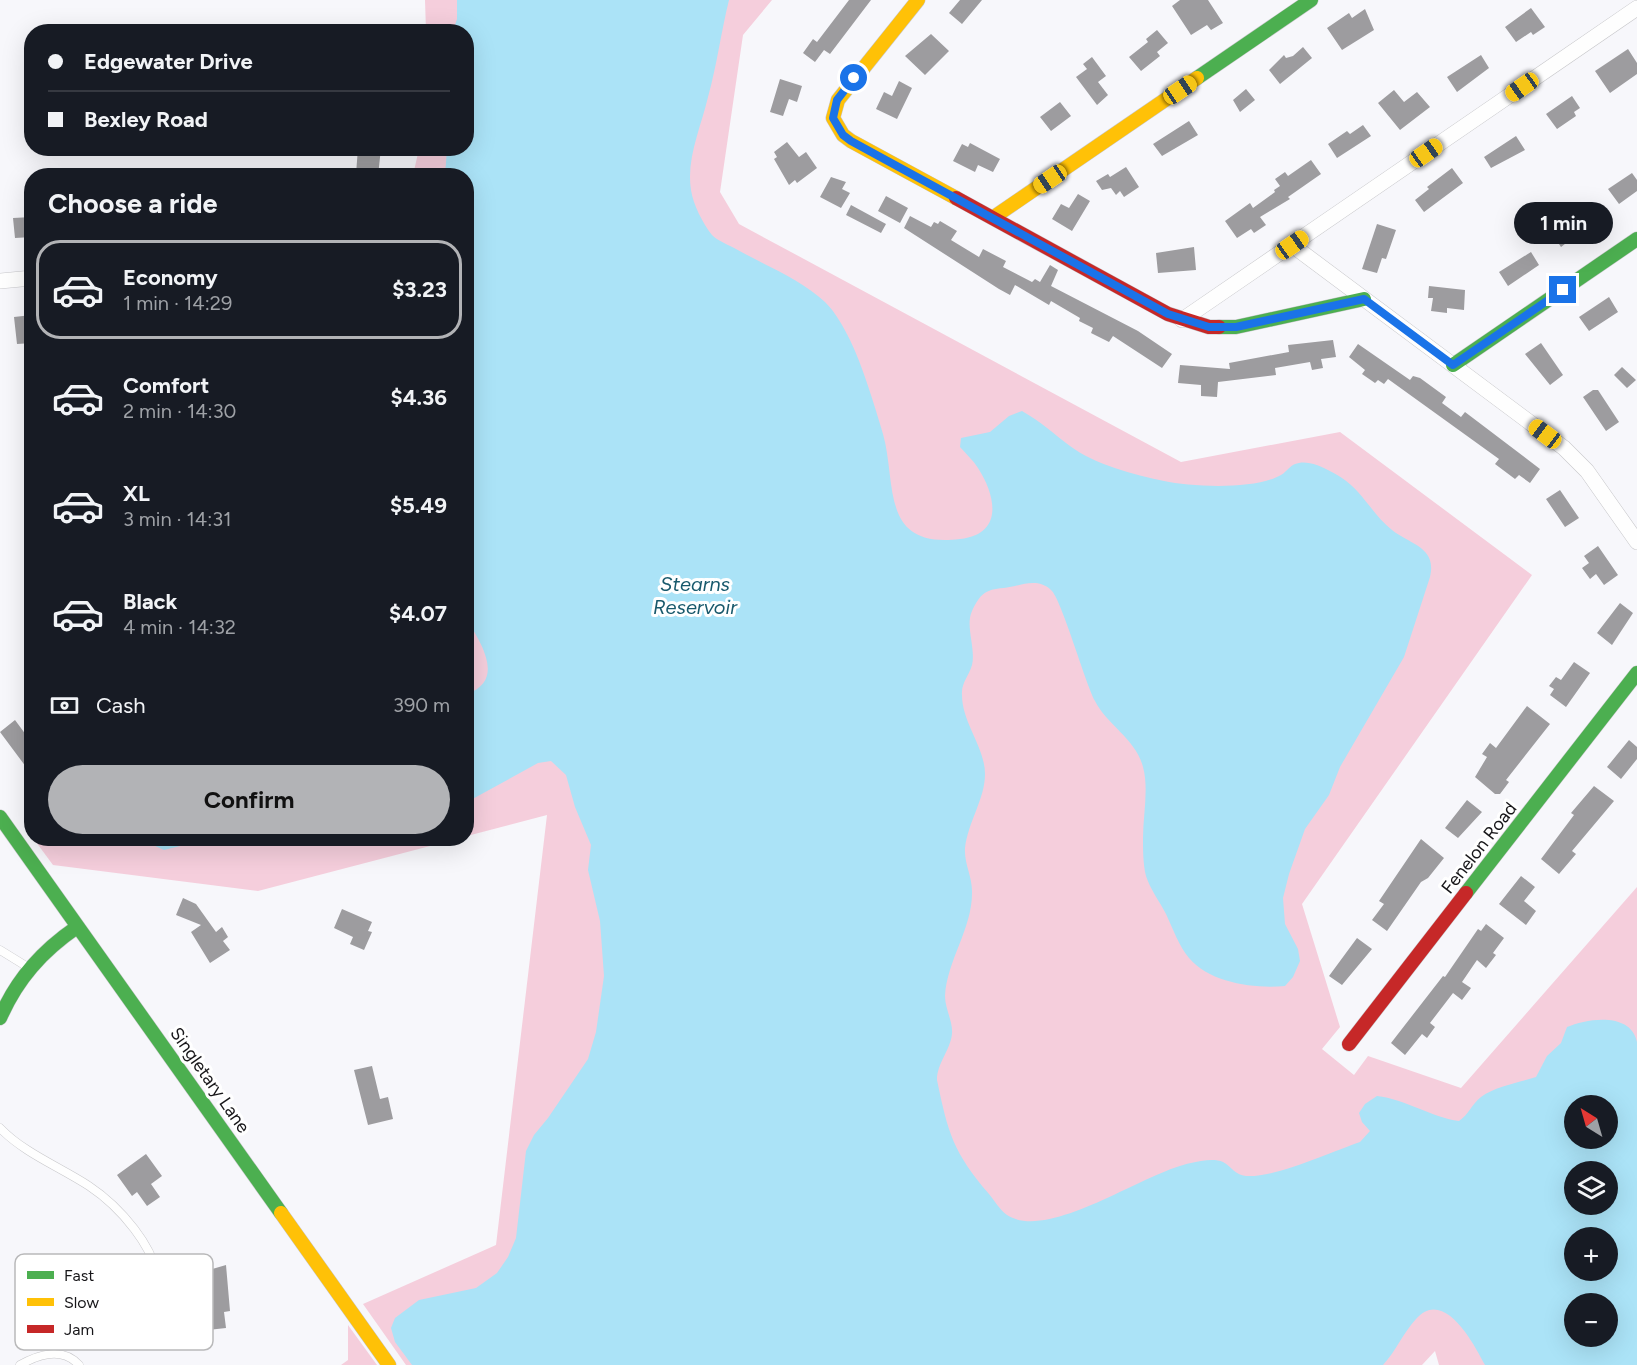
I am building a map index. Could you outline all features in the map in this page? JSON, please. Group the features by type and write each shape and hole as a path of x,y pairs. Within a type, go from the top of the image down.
{"street":[{"path":"918,0 841,93 833,118 843,135 851,141 1182,320 1209,327 1236,327 1364,299"},
{"path":"994,217 1311,0"},
{"path":"1182,320 1637,8"},
{"path":"1453,365 1637,239"},
{"path":"1292,245 1575,458 1637,542"},
{"path":"0,281 24,279"},
{"name":"Fenelon Road","path":"1349,1044 1637,674"},
{"name":"Singletary Lane","path":"0,817 389,1365"},
{"path":"0,1018 8,999 28,967 41,953 77,927"}],"lane":[{"path":"0,950 28,967"},
{"path":"0,1128 29,1151 90,1187 124,1218 140,1238 147,1254"},
{"path":"20,1365 50,1353 72,1358 79,1365"}],"shaded area":[{"name":"Stearns Reservoir","path":"425,0 772,0 743,35 720,192 739,224 1181,462 1340,432 1532,575 1302,904 1340,1027 1322,1049 1354,1075 1368,1056 1461,1088 1637,887 1637,1365 1439,1365 1435,1351 1422,1365 406,1365 363,1304 496,1245 547,815 474,834 474,168 415,168 417,156 474,156 474,24 426,24"},
{"path":"39,846 430,846 258,891 53,865"},
{"path":"348,1325 377,1365 341,1365 348,1360"}],"water":[{"name":"Stearns Reservoir","path":"457,0 729,0 711,85 692,155 690,178 694,201 702,220 714,237 805,286 825,302 836,315 855,351 876,410 887,453 896,509 904,523 916,534 934,539 960,539 974,536 984,530 990,522 992,501 978,468 960,447 961,438 990,432 1009,416 1022,411 1070,446 1091,458 1127,472 1164,481 1206,486 1240,485 1270,480 1296,464 1304,462 1315,465 1349,483 1385,524 1421,548 1430,559 1430,577 1404,657 1340,767 1329,795 1305,829 1289,874 1283,898 1285,924 1298,949 1300,961 1293,977 1285,986 1247,985 1221,979 1198,967 1182,948 1146,876 1143,829 1146,784 1143,767 1134,748 1100,710 1095,701 1061,608 1051,590 1043,585 1029,583 989,591 976,603 970,617 972,665 962,695 966,715 984,764 985,774 982,792 965,848 972,885 971,905 947,983 945,996 952,1034 939,1068 937,1080 949,1128 960,1153 967,1166 1002,1210 1007,1215 1025,1221 1047,1220 1071,1213 1171,1169 1207,1160 1219,1161 1246,1176 1258,1176 1287,1169 1360,1142 1370,1131 1362,1122 1359,1113 1365,1104 1377,1096 1459,1121 1487,1093 1536,1077 1547,1056 1561,1043 1567,1027 1586,1021 1618,1022 1633,1032 1637,1042 1637,1365 1485,1365 1474,1344 1457,1322 1437,1310 1427,1311 1416,1319 1383,1365 412,1365 395,1342 391,1328 395,1318 419,1300 476,1288 497,1273 508,1257 516,1238 526,1151 534,1135 588,1059 596,1032 604,976 600,921 588,870 591,845 575,807 566,775 551,761 538,763 474,798 474,690 485,680 488,670 487,660 474,631 474,168 446,168 446,156 474,156 474,24 455,24"},
{"path":"155,846 180,846 164,850"}],"building":[{"path":"849,0 871,0 830,54 824,50 815,62 803,53 813,39 817,42"},
{"path":"960,0 982,0 962,24 949,13"},
{"path":"1180,0 1208,0 1223,23 1211,30 1207,25 1191,35 1172,6"},
{"path":"1531,8 1545,27 1533,35 1531,32 1516,42 1505,27"},
{"path":"1365,9 1374,30 1342,50 1327,28 1349,13 1352,18"},
{"path":"1157,30 1168,43 1157,52 1160,56 1141,71 1129,57 1148,42 1146,39"},
{"path":"931,34 949,51 925,75 905,56"},
{"path":"1303,47 1312,58 1280,84 1269,70 1284,55 1286,58 1293,56"},
{"path":"1628,49 1637,63 1637,74 1610,93 1595,71"},
{"path":"1481,55 1489,68 1457,92 1447,77"},
{"path":"1092,57 1106,76 1098,82 1108,95 1097,105 1076,77 1087,69 1083,64"},
{"path":"780,79 802,86 797,102 789,99 783,116 770,112"},
{"path":"899,81 912,88 897,119 876,109 884,92 892,96"},
{"path":"1246,89 1255,100 1240,112 1233,100"},
{"path":"1394,90 1404,102 1417,92 1430,107 1400,130 1378,103"},
{"path":"1572,96 1580,108 1574,112 1576,116 1557,129 1546,114"},
{"path":"1060,102 1071,116 1051,131 1040,117"},
{"path":"1189,121 1198,135 1162,156 1153,144"},
{"path":"1363,125 1371,136 1337,158 1328,144 1347,131 1350,134"},
{"path":"1516,136 1525,150 1491,168 1484,157"},
{"path":"787,142 799,157 806,152 817,168 797,183 795,180 789,185 774,159 777,157 774,152"},
{"path":"970,143 1000,159 993,172 978,165 975,172 953,161 962,144 968,147"},
{"path":"357,156 380,156 379,168 356,168"},
{"path":"1311,160 1321,174 1288,197 1290,199 1260,217 1266,225 1254,233 1251,229 1237,238 1225,221 1250,203 1253,208 1280,186 1275,179 1285,172 1288,176"},
{"path":"1126,167 1139,187 1124,197 1120,191 1116,195 1111,188 1102,190 1096,181 1108,174 1110,177"},
{"path":"1452,168 1463,183 1424,212 1415,200 1429,189 1427,187"},
{"path":"1632,173 1637,180 1637,191 1619,204 1608,189"},
{"path":"831,177 846,182 842,189 850,193 841,208 820,197"},
{"path":"1078,194 1090,201 1072,231 1052,219 1061,204 1069,208"},
{"path":"886,196 908,208 900,223 878,211"},
{"path":"851,205 886,224 881,233 846,215"},
{"path":"1582,208 1592,223 1561,247 1553,235 1559,231 1557,228 1563,221"},
{"path":"910,216 931,227 934,222 938,224 940,221 957,231 951,240 979,257 983,249 1006,261 1003,267 1032,282 1035,279 1040,282 1050,265 1058,270 1051,286 1138,331 1172,354 1162,368 1113,336 1109,342 1091,333 1093,328 1051,301 1049,305 1015,285 1010,295 904,228"},
{"path":"24,217 24,237 15,238 13,218"},
{"path":"1377,224 1396,230 1386,259 1382,258 1377,273 1362,269"},
{"path":"1194,247 1196,270 1158,273 1156,253"},
{"path":"1531,252 1539,265 1508,286 1499,272"},
{"path":"1429,286 1465,290 1464,310 1447,308 1447,313 1431,311 1433,298 1428,298"},
{"path":"1609,297 1618,312 1589,331 1579,317"},
{"path":"24,316 24,344 17,344 14,317"},
{"path":"1333,340 1336,357 1321,359 1323,368 1312,370 1310,362 1275,368 1276,375 1218,382 1217,397 1201,396 1201,385 1178,383 1180,365 1230,369 1229,363 1289,352 1288,345"},
{"path":"1541,343 1563,375 1550,385 1525,354"},
{"path":"1358,344 1410,380 1413,376 1420,378 1446,397 1442,403 1461,417 1465,412 1540,469 1530,483 1519,475 1515,479 1495,464 1499,459 1388,379 1384,384 1378,380 1375,383 1362,374 1365,370 1349,357"},
{"path":"1622,367 1636,380 1627,388 1614,375"},
{"path":"1593,390 1598,390 1619,422 1606,431 1583,397"},
{"path":"1560,490 1579,518 1565,527 1546,499"},
{"path":"1598,546 1618,575 1604,585 1596,574 1590,579 1582,568 1589,563 1584,556"},
{"path":"1620,603 1633,613 1612,645 1597,633"},
{"path":"1574,662 1590,673 1566,707 1550,695 1554,689 1549,686 1556,677 1561,680"},
{"path":"1527,706 1550,724 1506,780 1509,782 1500,794 1495,794 1475,777 1487,757 1482,754 1490,743 1496,748"},
{"path":"15,720 24,732 24,764 0,732"},
{"path":"1629,740 1637,747 1637,759 1621,779 1607,767"},
{"path":"1594,786 1614,801 1572,851 1576,854 1559,874 1541,859 1574,815 1571,813"},
{"path":"1467,800 1482,812 1458,838 1445,828"},
{"path":"1421,839 1444,858 1428,878 1421,882 1387,931 1372,920 1384,904 1379,901"},
{"path":"1521,876 1535,887 1524,901 1536,911 1526,925 1499,904"},
{"path":"183,898 196,904 216,932 222,927 228,937 223,941 230,950 210,963 191,932 201,925 176,915"},
{"path":"342,909 372,922 368,931 372,932 364,950 350,944 353,937 334,928"},
{"path":"1486,924 1504,938 1493,953 1496,955 1486,968 1477,960 1462,982 1471,988 1462,1000 1453,993 1430,1023 1435,1027 1427,1038 1422,1034 1405,1055 1391,1043 1443,976 1445,977 1478,929 1481,931"},
{"path":"1357,938 1372,949 1342,985 1329,976"},
{"path":"372,1066 380,1099 388,1097 393,1119 368,1125 354,1070"},
{"path":"146,1154 162,1176 151,1184 160,1197 147,1206 137,1192 132,1196 117,1175"},
{"path":"226,1265 230,1311 224,1312 226,1328 213,1329 213,1269"}],"traffic: fast":[{"path":"1197,78 1311,0"},
{"path":"1453,365 1637,239"},
{"path":"1219,327 1236,327 1364,299"},
{"path":"1466,893 1637,673"},
{"path":"0,817 281,1213"},
{"path":"0,1018 14,991 32,967 64,936 77,927"}],"traffic: slow":[{"path":"918,0 838,100 833,118 843,135 851,141 956,198"},
{"path":"994,217 1197,78"},
{"path":"281,1213 389,1365"}],"traffic: jam":[{"path":"956,198 1168,314 1209,327 1219,327"},
{"path":"1349,1044 1466,893"}],"route":[{"path":"854,78 837,100 833,118 843,135 851,141 1168,314 1195,324 1209,327 1236,327 1364,299 1453,365 1563,290"}]}
